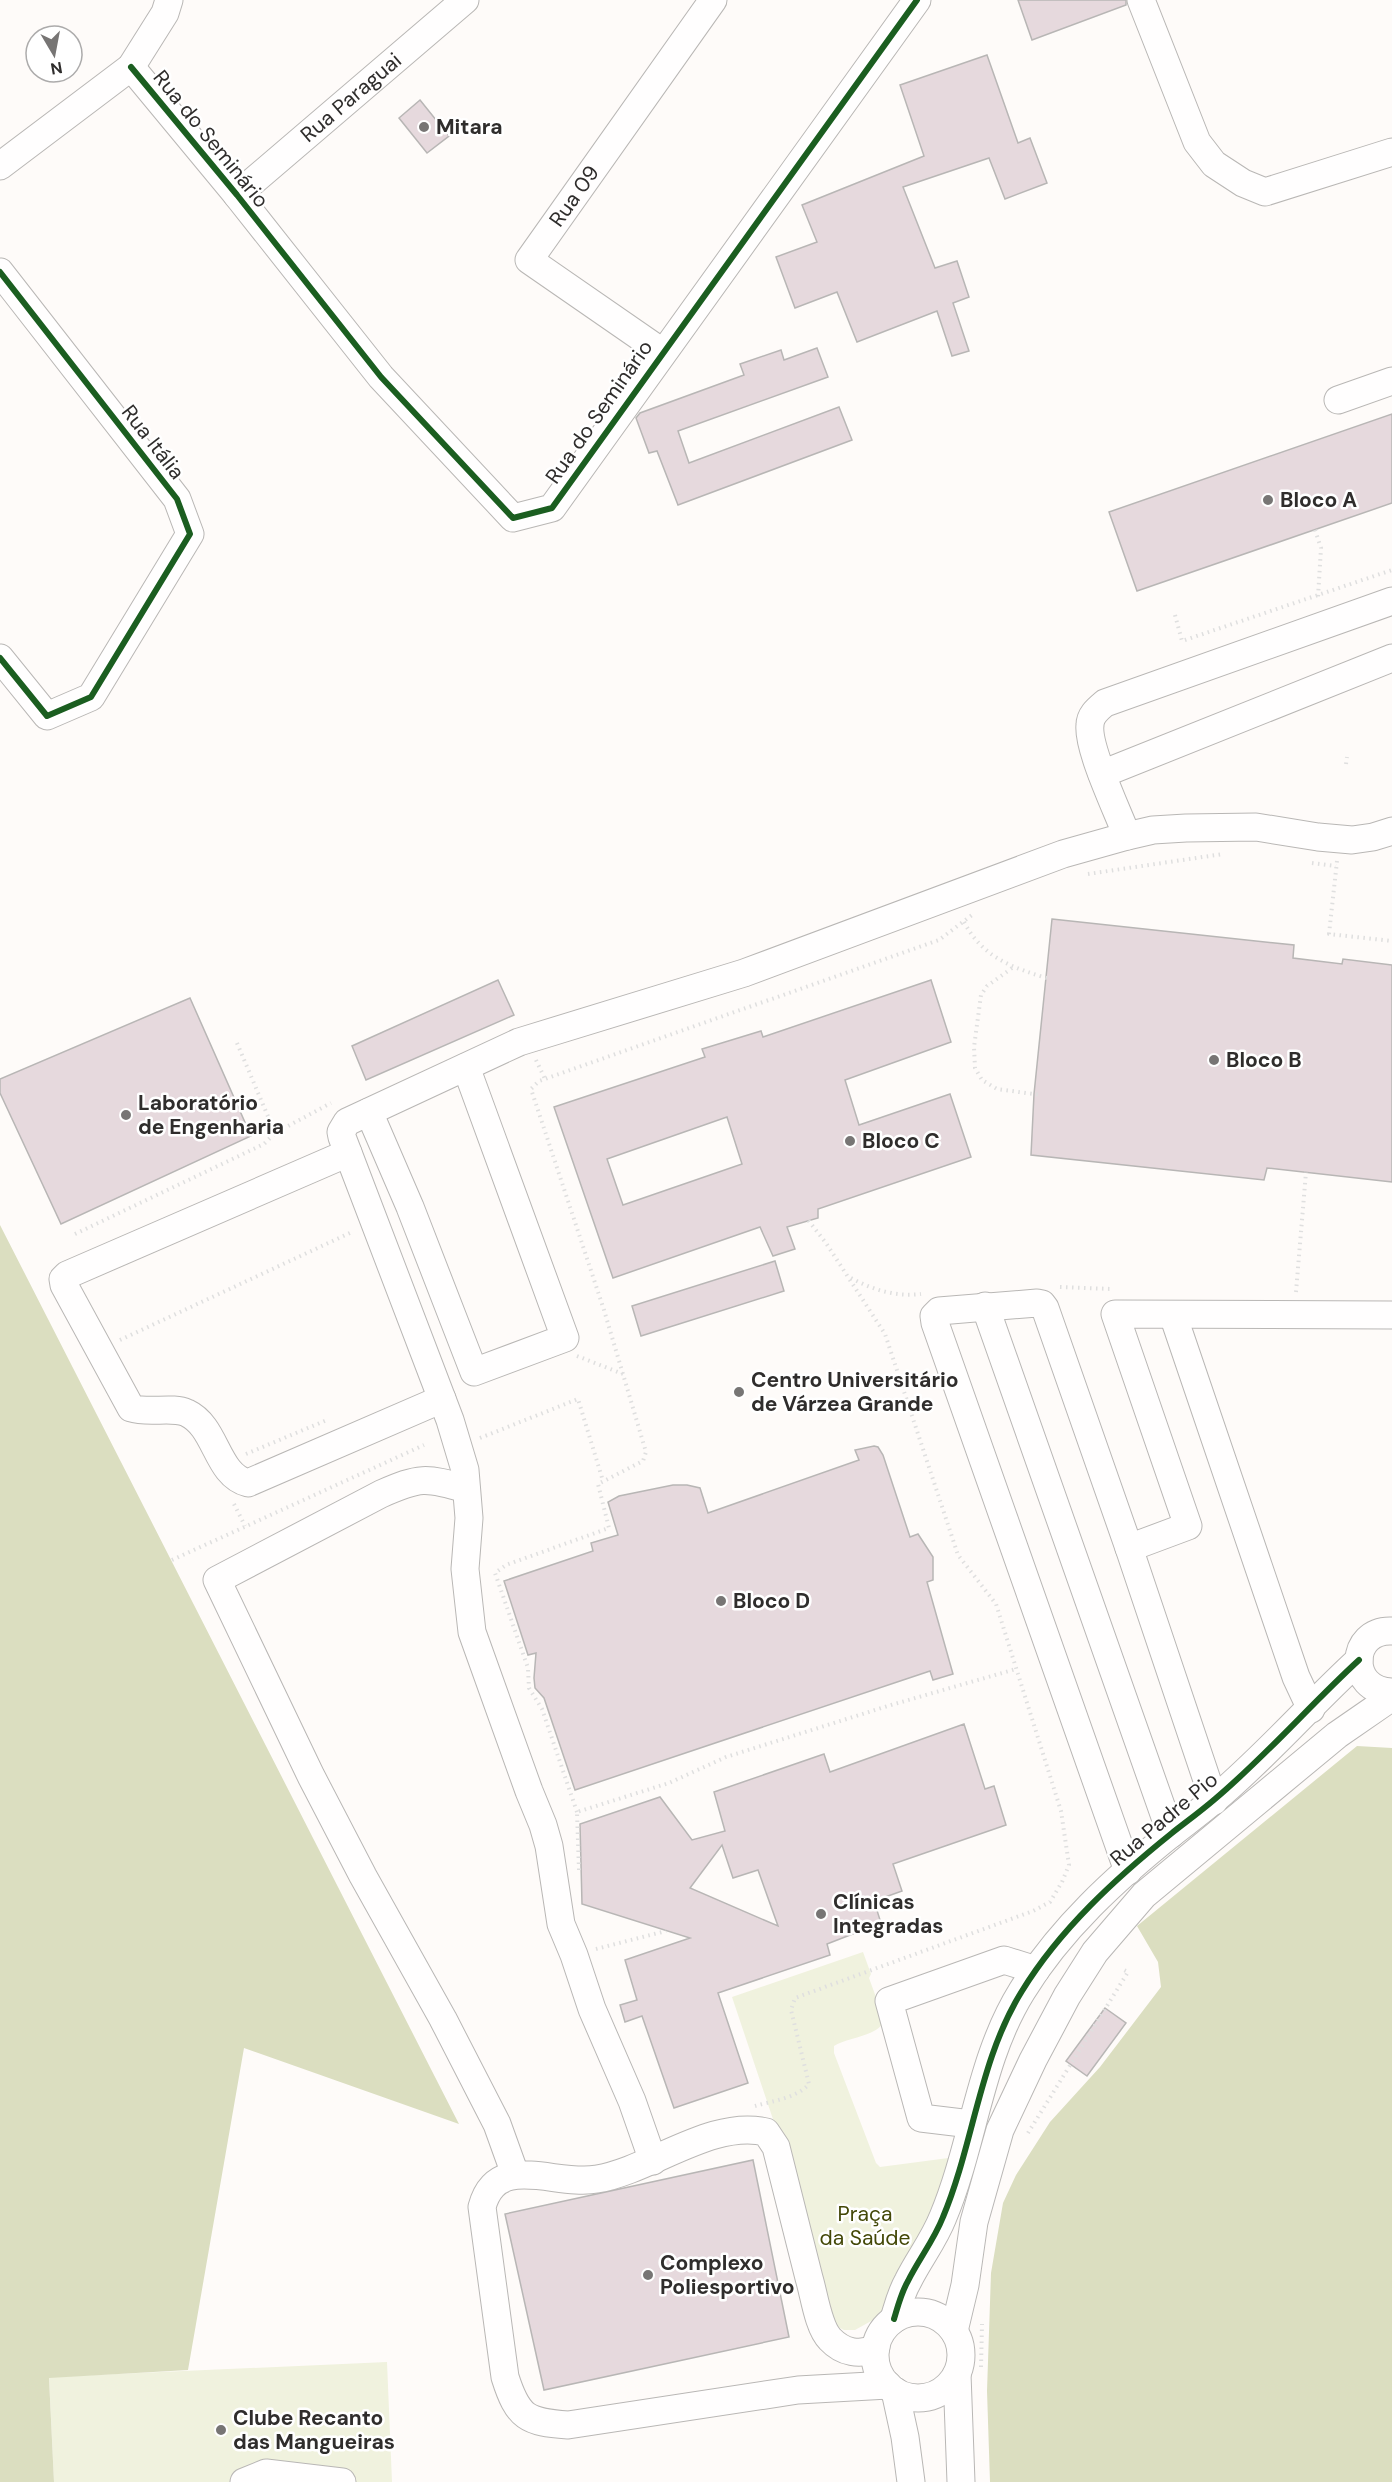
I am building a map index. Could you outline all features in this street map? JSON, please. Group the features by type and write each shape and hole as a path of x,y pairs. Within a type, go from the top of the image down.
{"street":[{"path":"0,166 131,67 165,13 169,0"},
{"name":"Rua Paraguai","path":"237,195 465,0"},
{"name":"Rua 09","path":"662,352 529,260 713,0"},
{"name":"Rua do Seminário","path":"131,67 237,195 381,377 513,518 552,508 917,0"},
{"path":"1141,0 1197,142 1214,164 1243,183 1265,192 1392,152"},
{"name":"Rua Itália","path":"0,272 177,499 190,534 91,697 48,716 0,658"},
{"path":"1338,400 1392,381"},
{"path":"1127,836 1102,774 1089,725 1092,716 1105,703 1392,601"},
{"path":"1102,774 1392,658"},
{"path":"653,2162 632,2101 592,2009 561,1924 549,1846 543,1825 472,1632 465,1569 468,1534 463,1461 442,1399 342,1137 343,1126 527,1039 744,973 1063,854 1127,836 1175,829 1256,827 1352,840 1392,831"},
{"path":"369,1112 410,1207 474,1372 565,1338 466,1067"},
{"path":"348,1153 64,1277 64,1285 131,1408 143,1412 171,1410 188,1413 208,1435 233,1475 239,1480 249,1483 442,1399"},
{"path":"1128,1871 935,1323 934,1316 939,1311 1037,1303 1042,1304 1045,1308 1214,1801"},
{"path":"985,1306 1171,1834"},
{"path":"1129,1548 1188,1526 1114,1314 1392,1315"},
{"path":"1173,1315 1296,1677 1311,1708"},
{"path":"466,1489 428,1479 405,1483 217,1581 240,1633 311,1776 363,1876 443,2019 497,2124 515,2174"},
{"name":"Rua Padre Pio","path":"894,2319 904,2289 943,2217 987,2067 1003,2027 1036,1970 1058,1941 1111,1886 1171,1834 1214,1801 1359,1660 1363,1646 1368,1640 1380,1632 1391,1630"},
{"path":"1359,1660 1364,1679 1371,1686 1380,1691 1392,1692"},
{"path":"954,2331 965,2285 974,2222 1000,2130 1032,2060 1067,1996 1095,1952 1144,1895 1337,1735 1392,1697"},
{"path":"971,2124 921,2118 889,2001 1004,1960 1036,1970"},
{"path":"876,2347 863,2353 850,2351 835,2343 826,2334 776,2147 766,2132 750,2129 712,2137 621,2174 594,2180 573,2181 515,2174 498,2181 485,2195 482,2207 505,2377 512,2399 522,2413 538,2422 578,2424 798,2390 891,2388"},
{"path":"961,2482 969,2373 961,2356 960,2343 954,2331 945,2321 933,2315 920,2312 906,2313 894,2319 885,2328 876,2347 875,2361 879,2374 891,2388 911,2397 929,2396 969,2373"},
{"path":"891,2388 911,2482"},
{"path":"244,2482 266,2474 342,2482"}],"path":[{"path":"1315,530 1321,548 1318,596 1320,603"},
{"path":"1175,615 1182,641 1392,570"},
{"path":"1346,764 1347,757"},
{"path":"1084,875 1226,853"},
{"path":"1337,855 1329,934 1392,941"},
{"path":"1312,863 1336,866"},
{"path":"579,1872 577,1812 542,1709 529,1688 528,1668 495,1573 506,1565 609,1528 598,1484 643,1461 645,1457 604,1310 532,1094 534,1084 738,1009 939,940 973,915"},
{"path":"964,922 972,937 988,952 1012,968 1050,979"},
{"path":"1012,968 987,986 981,995 976,1029 975,1068 982,1080 997,1089 1041,1095"},
{"path":"237,1043 275,1133"},
{"path":"75,1234 264,1144 275,1133 339,1099"},
{"path":"1296,1298 1306,1172"},
{"path":"744,2109 788,2096 809,2084 791,2010 795,1998 1033,1911 1050,1902 1069,1865 1061,1810 996,1604 958,1555 885,1334 850,1278 808,1220"},
{"path":"99,1350 358,1229"},
{"path":"850,1278 903,1296 932,1293"},
{"path":"1050,1287 1114,1289"},
{"path":"565,1338 577,1357 623,1374"},
{"path":"474,1441 578,1399 603,1481"},
{"path":"172,1560 424,1445"},
{"path":"577,1812 669,1783 737,1753 1016,1669"},
{"path":"596,1949 666,1931"},
{"path":"593,1939 598,1959"},
{"path":"1028,2134 1128,1972 1124,1970"},
{"path":"1070,2052 1076,2055"},
{"path":"969,2373 982,2318"}],"green space":[{"path":"0,1225 459,2124 244,2048 188,2370 49,2378 54,2482 0,2482"},
{"path":"1357,1746 1392,1748 1392,2482 990,2482 987,2391 991,2273 1003,2203 1016,2175 1050,2122 1100,2067 1161,1987 1158,1962 1137,1926"},
{"name":"Praça da Saúde","path":"863,1952 871,1974 869,1978 884,2019 882,2025 871,2033 834,2046 834,2053 876,2163 880,2167 956,2157 935,2220 882,2315 855,2330 844,2330 832,2324 786,2158 732,1997"},
{"name":"Clube Recanto das Mangueiras","path":"387,2362 392,2482 54,2482 49,2377"}],"building":[{"path":"1018,0 1126,0 1126,5 1032,40"},
{"path":"987,55 1018,143 1030,138 1047,183 1005,199 989,158 903,187 935,268 957,261 969,297 953,303 969,351 952,356 937,311 857,342 837,292 795,308 776,257 817,242 802,205 924,156 900,85"},
{"name":"Mitara","path":"420,100 449,136 427,153 399,118"},
{"path":"817,348 828,377 678,431 689,463 839,407 852,440 678,505 657,451 649,453 636,418 640,413 744,375 740,364 781,350 784,360"},
{"name":"Bloco A","path":"1392,414 1392,503 1137,591 1109,512"},
{"name":"Bloco B","path":"1052,919 1294,945 1293,958 1342,964 1343,959 1392,965 1392,1182 1267,1168 1264,1180 1031,1155 1034,1094"},
{"path":"498,980 514,1015 366,1080 352,1046"},
{"name":"Bloco C","path":"931,980 951,1042 845,1080 859,1125 950,1094 971,1157 818,1209 818,1218 787,1227 795,1249 773,1256 760,1227 613,1278 554,1107 705,1057 702,1049 761,1031 763,1037","holes":["727,1117 742,1164 623,1205 607,1159"]},
{"name":"Laboratório de Engenharia","path":"190,998 251,1136 61,1224 0,1093 0,1079"},
{"path":"775,1261 784,1291 641,1336 632,1306"},
{"name":"Bloco D","path":"878,1447 883,1455 910,1537 918,1534 933,1557 933,1580 927,1582 953,1674 933,1680 930,1671 575,1790 544,1698 535,1688 536,1653 528,1655 504,1581 593,1551 591,1543 618,1535 608,1502 619,1496 673,1485 687,1485 700,1488 708,1513 859,1460 855,1450"},
{"name":"Clínicas Integradas","path":"964,1724 985,1789 994,1786 1006,1825 893,1864 902,1891 874,1901 881,1923 827,1944 830,1955 718,1993 748,2083 674,2108 642,2016 625,2022 620,2005 637,2000 625,1960 690,1938 582,1904 580,1824 660,1797 692,1840 725,1831 714,1792 824,1754 830,1772","holes":["722,1845 733,1878 758,1870 778,1926 690,1888"]},
{"path":"1105,2008 1126,2023 1087,2076 1066,2061"},
{"name":"Complexo Poliesportivo","path":"753,2160 789,2337 544,2390 505,2214"}],"cycle path":[{"path":"131,67 237,195 381,377 513,518 552,508 917,0"},
{"path":"0,272 177,499 190,534 91,697 47,716 0,658"},
{"path":"894,2319 903,2290 931,2242 954,2189 996,2045 1008,2017 1037,1968 1071,1926 1110,1886 1234,1783 1359,1660"}],"place":[{"name":"Mitara","path":"424,127"},
{"name":"Bloco A","path":"1268,500"},
{"name":"Bloco B","path":"1214,1060"},
{"name":"Laboratório de Engenharia","path":"126,1115"},
{"name":"Bloco C","path":"850,1141"},
{"name":"Centro Universitário de Várzea Grande","path":"739,1392"},
{"name":"Bloco D","path":"721,1601"},
{"name":"Clínicas Integradas","path":"821,1914"},
{"name":"Complexo Poliesportivo","path":"648,2275"},
{"name":"Clube Recanto das Mangueiras","path":"221,2430"}]}
